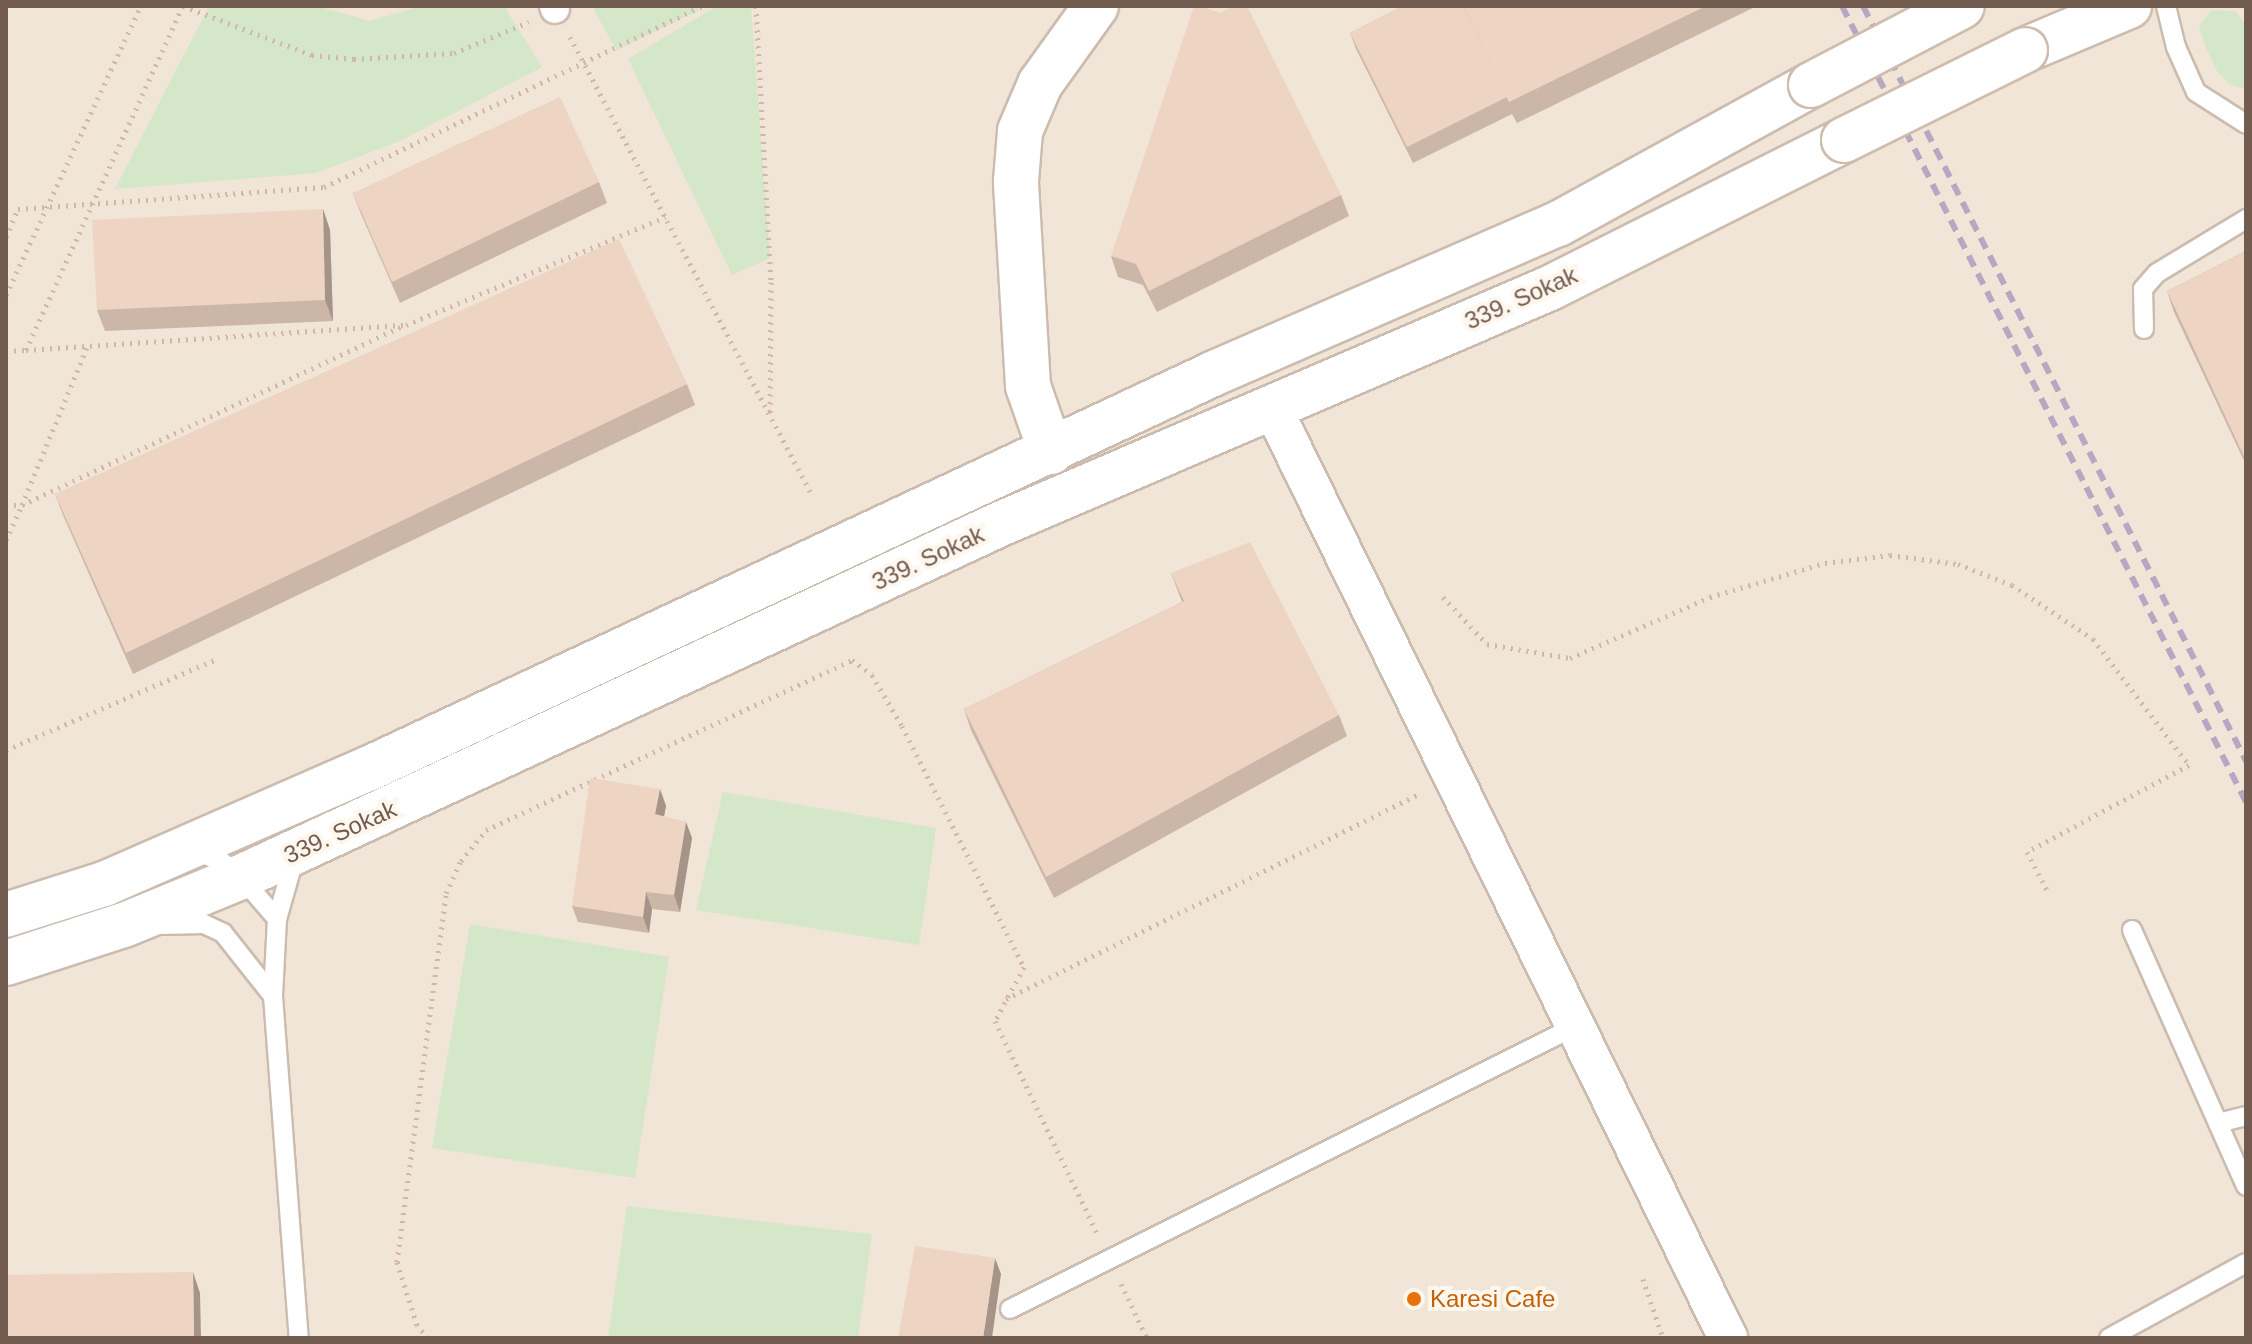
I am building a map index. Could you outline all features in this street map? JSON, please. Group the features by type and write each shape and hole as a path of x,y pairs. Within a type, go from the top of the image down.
{"main road":[{"path":"1051,452 1028,386 1016,181 1020,131 1040,84 1096,6"},
{"name":"339. Sokak","path":"6,963 124,925 220,860 1051,452 1217,372 1558,224 1962,6"},
{"name":"339. Sokak","path":"6,915 104,884 220,860 296,852 1000,524 1271,405 1550,288 2025,50 2129,6"}],"street":[{"path":"1271,405 1728,1338"},
{"path":"6,963 6,971"}],"lane":[{"path":"2166,6 2176,47 2196,92 2246,124"},
{"path":"2144,329 2143,289 2157,273 2246,219"},
{"path":"296,852 277,919 273,996 299,1338"},
{"path":"220,860 277,919"},
{"path":"220,860 223,933"},
{"path":"124,925 204,924 223,933 273,996"},
{"path":"2132,930 2246,1186"},
{"path":"1010,1309 1576,1026"},
{"path":"2218,1123 2246,1116"},
{"path":"2109,1338 2246,1263"}],"path":[{"path":"6,295 141,6"},
{"path":"6,237 18,209 324,187 585,65 702,6"},
{"path":"756,6 771,270 770,414"},
{"path":"26,350 183,7 312,55 354,59 454,53 555,7 812,495"},
{"path":"6,505 22,505 406,325 665,217"},
{"path":"6,351 406,325"},
{"path":"6,540 87,347"},
{"path":"1443,597 1487,644 1570,658 1710,597 1825,563 1890,555 1958,564 2012,585 2093,639 2189,765 2027,852 2048,892"},
{"path":"6,750 214,660"},
{"path":"428,1338 417,1325 397,1262 446,893 461,861 486,830 852,660 872,675 902,726 1024,967 995,1021 1147,1338"},
{"path":"1005,999 1454,776"},
{"path":"1643,1279 1663,1338"}],"shaded area":[{"path":"6,6 2246,6 2246,1338 6,1338"}],"green space":[{"path":"209,6 316,6 370,21 422,6 504,6 542,67 400,141 316,173 115,189"},
{"path":"592,6 698,6 698,11 616,50"},
{"path":"717,6 751,6 770,258 732,275 628,59"},
{"path":"2211,10 2235,11 2246,24 2246,89 2229,84 2217,71 2206,48 2199,26"},
{"path":"723,792 936,828 919,945 696,910"},
{"path":"470,924 669,957 635,1178 432,1148"},
{"path":"627,1206 872,1234 858,1338 608,1338"}],"building":[{"path":"1194,6 1220,13 1234,6 1247,6 1341,195 1149,291 1136,264 1111,256"},
{"path":"1403,6 1463,6 1507,97 1407,147 1350,33"},
{"path":"1463,6 1706,6 1509,102"},
{"path":"560,97 599,182 392,282 353,193"},
{"path":"323,209 325,300 97,310 92,220"},
{"path":"619,239 687,384 126,653 55,494"},
{"path":"2246,251 2246,461 2167,291"},
{"path":"1250,542 1339,715 1046,877 964,709 1184,601 1171,573"},
{"path":"590,778 660,789 655,814 686,822 674,895 646,892 643,917 572,906"},
{"path":"915,1246 995,1258 983,1338 898,1338"},
{"path":"193,1272 194,1338 6,1338 6,1275"}],"railway":[{"path":"1842,6 2246,802"},
{"path":"1863,6 2246,761"}],"place":[{"name":"Karesi Cafe","path":"1414,1299"}]}
